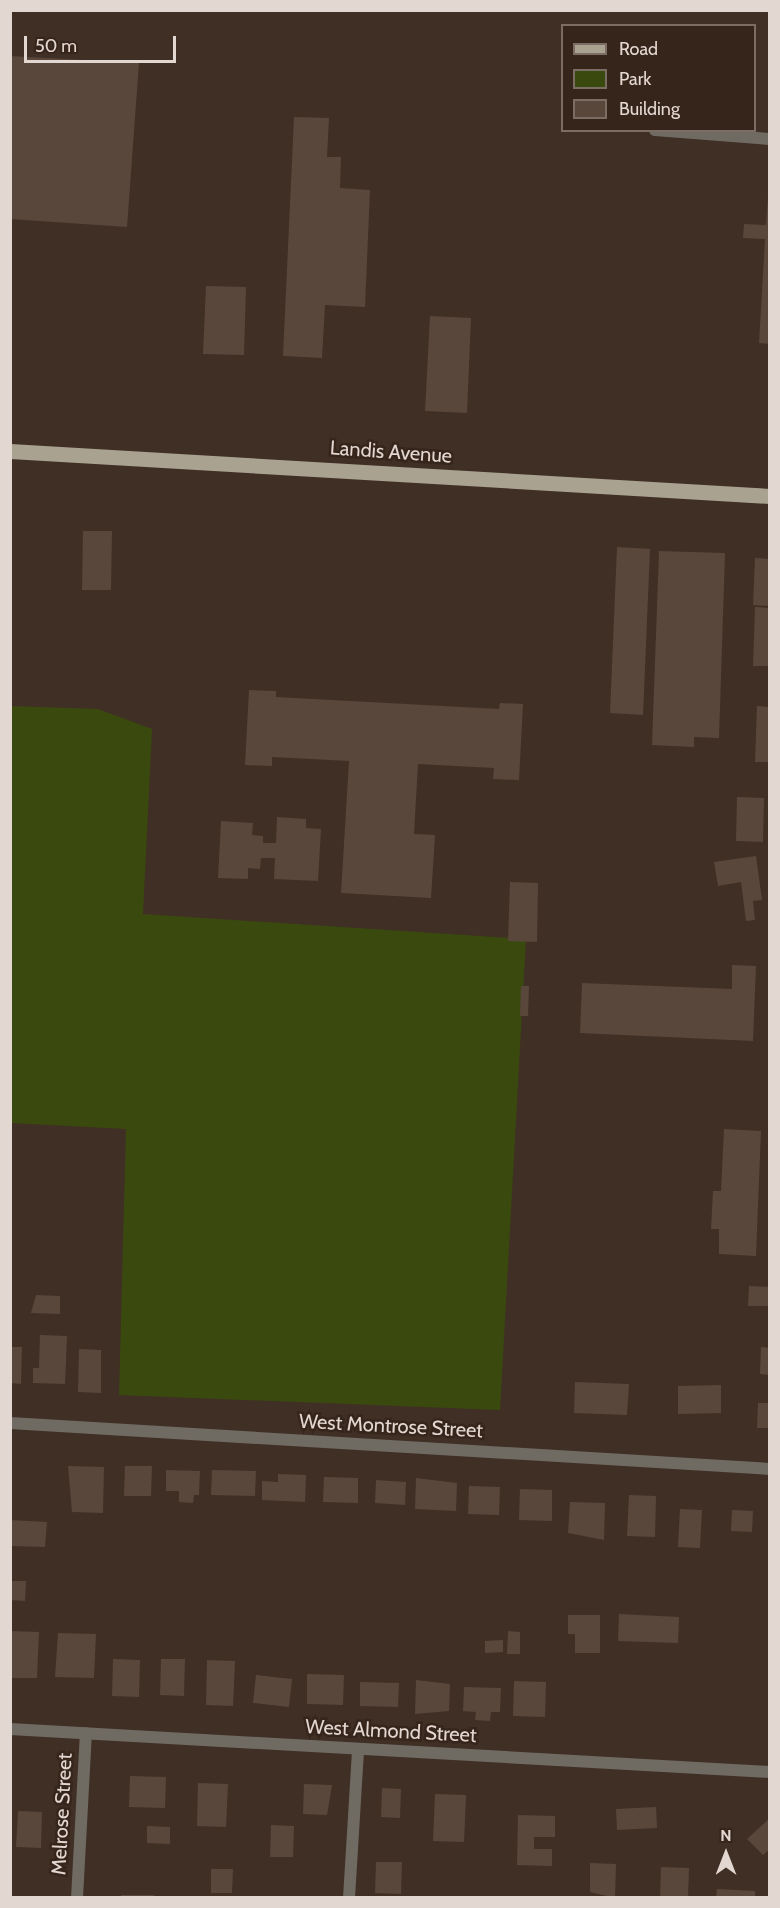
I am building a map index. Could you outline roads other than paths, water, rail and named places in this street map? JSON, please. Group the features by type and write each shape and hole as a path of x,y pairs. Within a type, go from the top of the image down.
{"main road":[{"name":"Landis Avenue","path":"10,451 770,496"}],"street":[{"path":"681,132 770,139"},
{"name":"West Montrose Street","path":"10,1423 770,1469"},
{"name":"West Almond Street","path":"10,1729 770,1773"},
{"name":"Melrose Street","path":"77,1898 87,1733"},
{"path":"349,1898 357,1749"}]}
